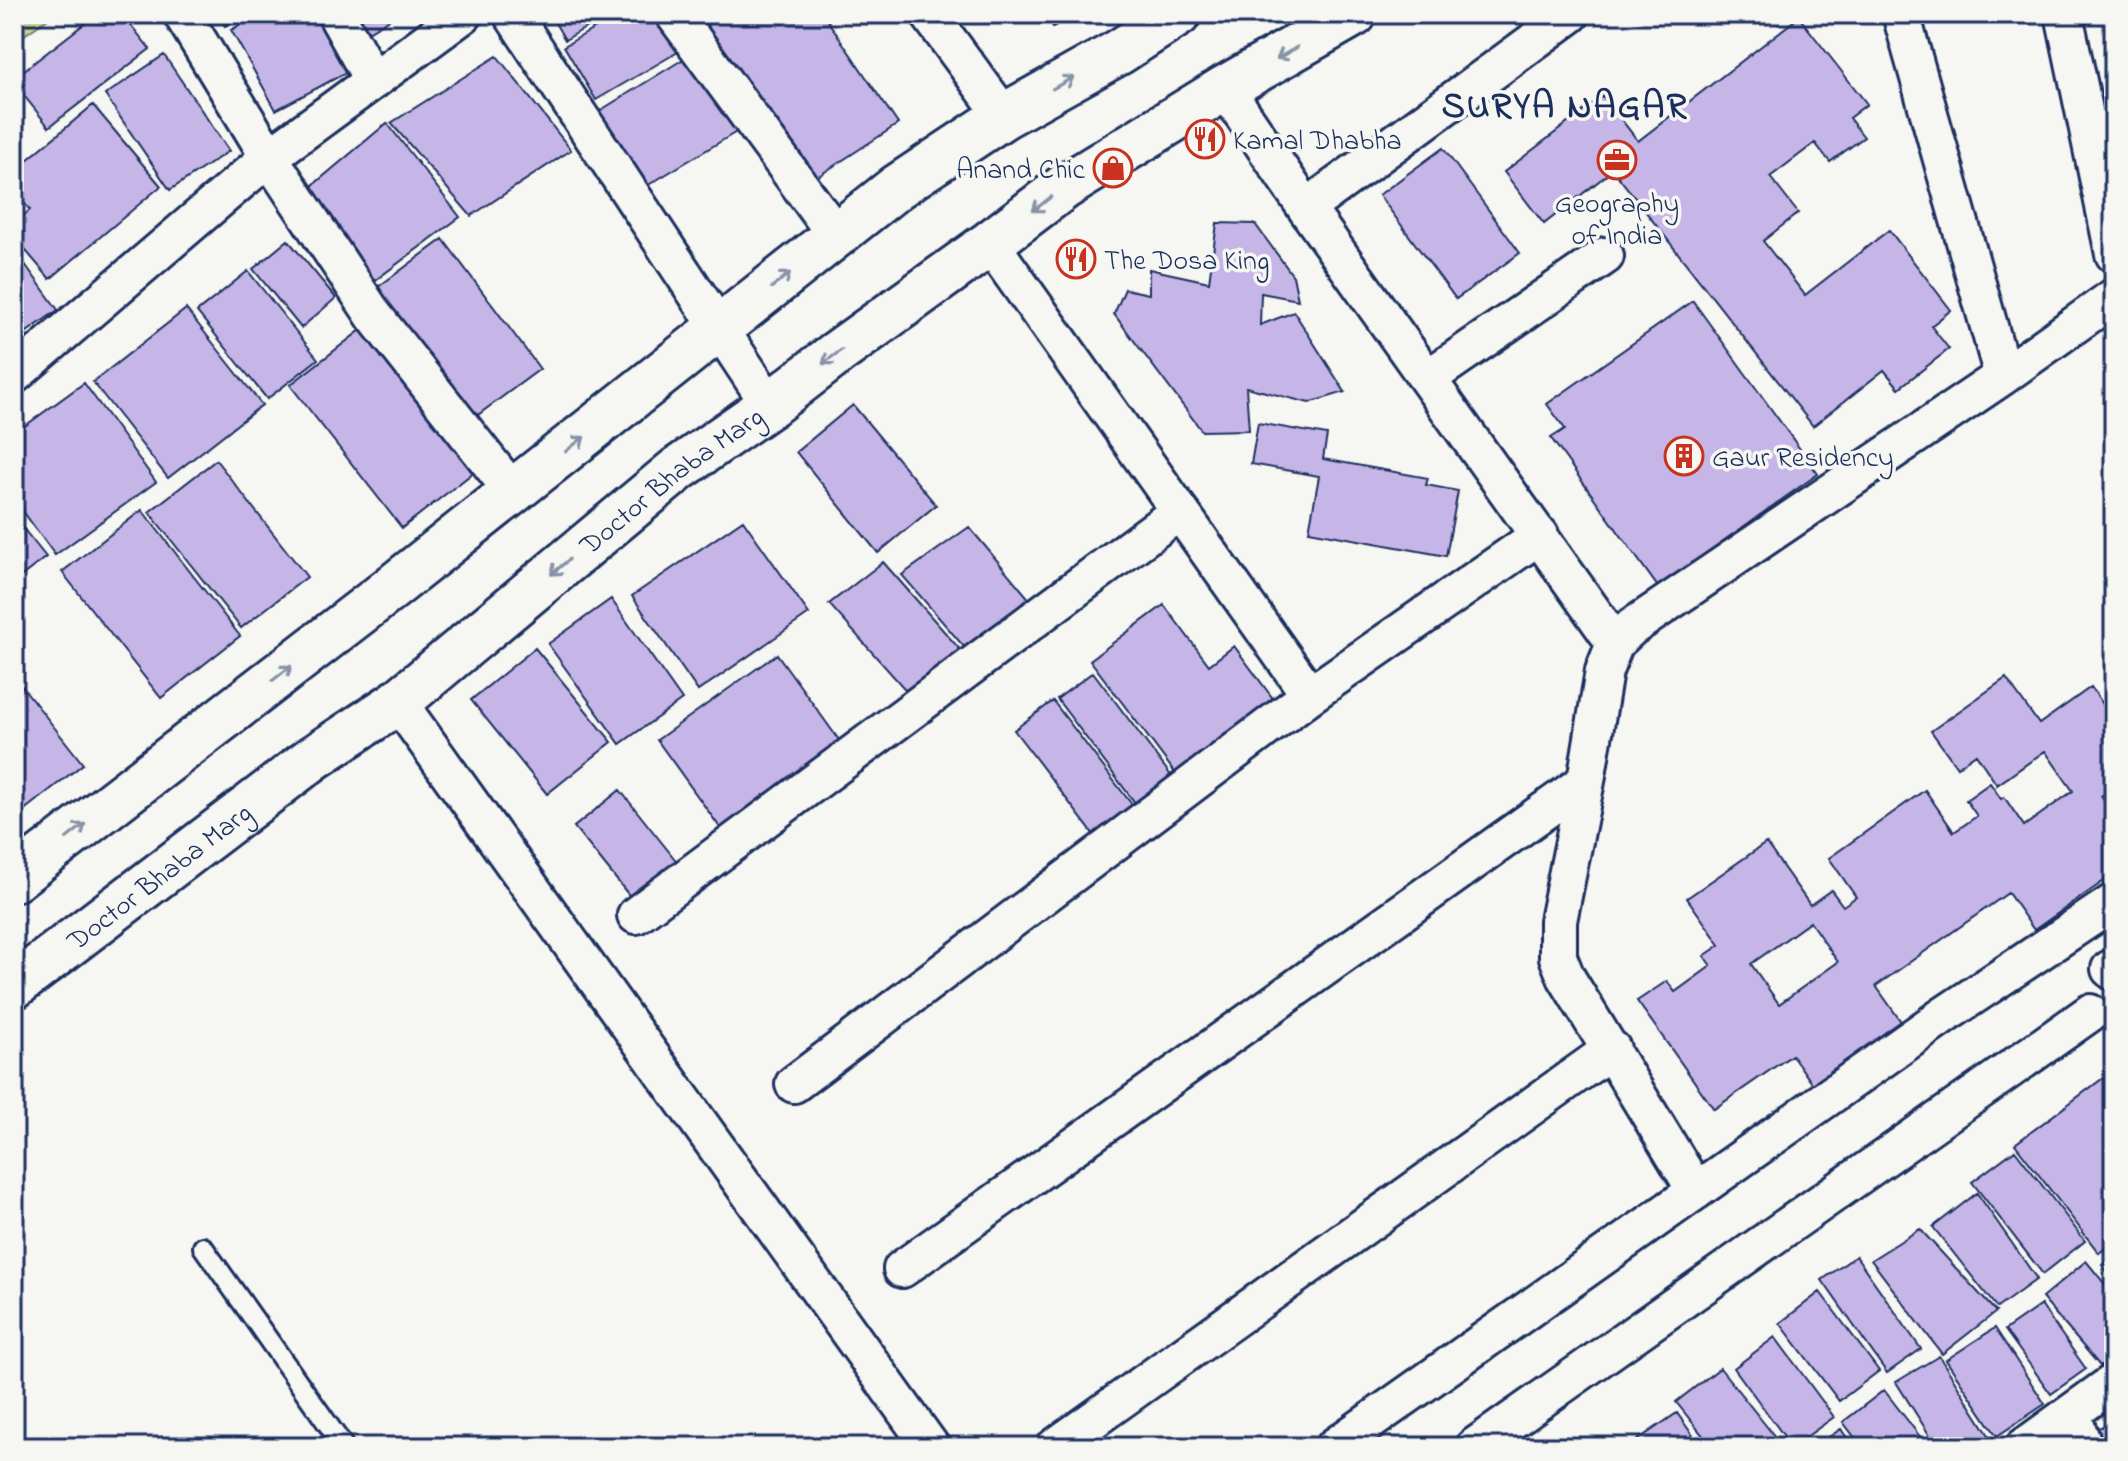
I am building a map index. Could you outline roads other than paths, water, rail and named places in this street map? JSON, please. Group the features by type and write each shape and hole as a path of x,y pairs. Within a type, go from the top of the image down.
{"street":[{"path":"182,14 269,157 375,317 513,492"},
{"path":"336,14 373,81"},
{"path":"14,375 269,157 464,14"},
{"path":"512,14 770,405"},
{"path":"674,14 836,235"},
{"path":"929,14 1004,116"},
{"path":"14,879 721,329 897,187 1004,116 1119,52 1178,14"},
{"name":"Doctor Bhaba Marg","path":"14,986 313,758 398,702 678,469 770,405 1064,187 1225,88 1354,14"},
{"path":"1306,208 1571,14"},
{"path":"1901,14 2003,376"},
{"path":"2064,14 2114,254"},
{"path":"1225,88 1306,208 1615,643"},
{"path":"990,243 1310,695"},
{"path":"1428,378 1605,256"},
{"path":"1696,1191 1566,977 1558,957 1556,941 1604,671 1615,643 1632,627 2003,376 2114,297"},
{"path":"636,915 1180,511"},
{"path":"794,1084 1310,695 1540,535"},
{"path":"398,702 931,1447"},
{"path":"902,1269 1586,781"},
{"path":"1334,1447 1943,1016 2107,912"},
{"path":"1474,1447 2090,1013"},
{"path":"1055,1447 1612,1049"},
{"path":"2024,1447 2114,1382"},
{"path":"2071,1413 2084,1447"}],"lane":[{"path":"203,1247 344,1447"}],"place":[{"name":"Kamal Dhabha","path":"1205,139"},
{"name":"Geography of India","path":"1617,160"},
{"name":"Anand Chic","path":"1113,168"},
{"name":"The Dosa King","path":"1076,259"},
{"name":"Gaur Residency","path":"1684,456"}],"district":[{"name":"SURYA NAGAR","path":"1565,104"}]}
